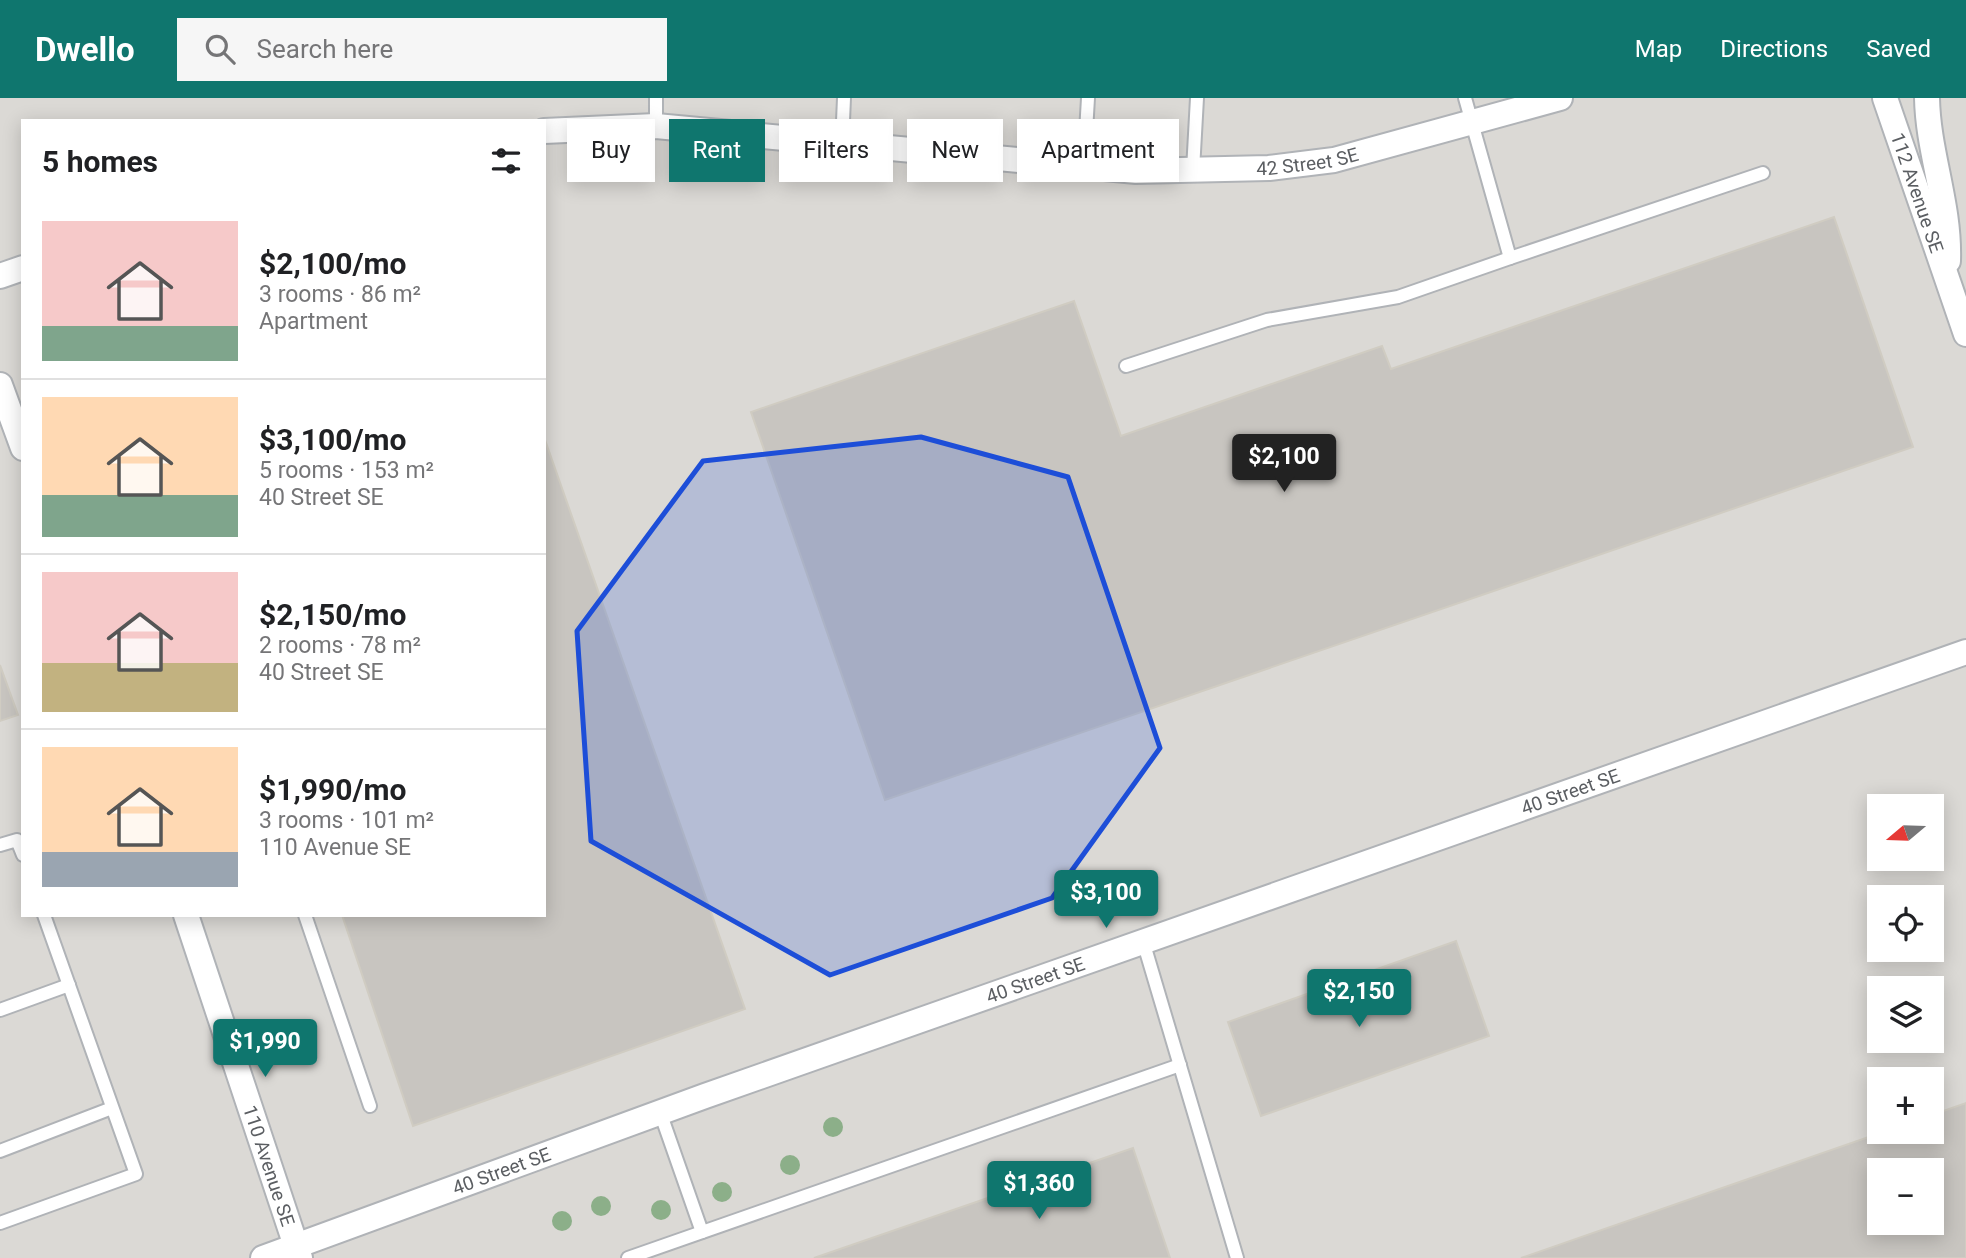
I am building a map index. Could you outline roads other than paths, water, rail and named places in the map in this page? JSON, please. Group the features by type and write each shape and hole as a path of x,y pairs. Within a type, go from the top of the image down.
{"street":[{"name":"42 Street SE","path":"1179,170 1269,168 1334,160 1560,98"},
{"name":"112 Avenue SE","path":"1885,98 1966,334"},
{"name":"112 Avenue SE","path":"1927,98 1927,117 1945,203 1949,240 1949,286"},
{"name":"42 Street SE","path":"546,131 656,126 779,138"},
{"name":"42 Street SE","path":"893,149 1017,160"},
{"path":"0,276 21,269"},
{"path":"0,384 21,442"},
{"name":"40 Street SE","path":"263,1258 299,1252 660,1112 1966,652"},
{"name":"110 Avenue SE","path":"187,917 299,1252"}],"lane":[{"path":"656,98 656,126"},
{"path":"843,119 844,98"},
{"path":"1087,119 1088,98"},
{"path":"1192,170 1197,98"},
{"path":"1465,98 1510,258"},
{"path":"1126,366 1267,320 1398,297 1763,173"},
{"path":"0,845 17,839 21,850"},
{"path":"0,1223 136,1174 45,917"},
{"path":"306,917 370,1106"},
{"path":"1143,941 1237,1258"},
{"path":"0,1010 69,985"},
{"path":"628,1258 1180,1065"},
{"path":"0,1151 112,1108"},
{"path":"660,1112 702,1232"}]}
